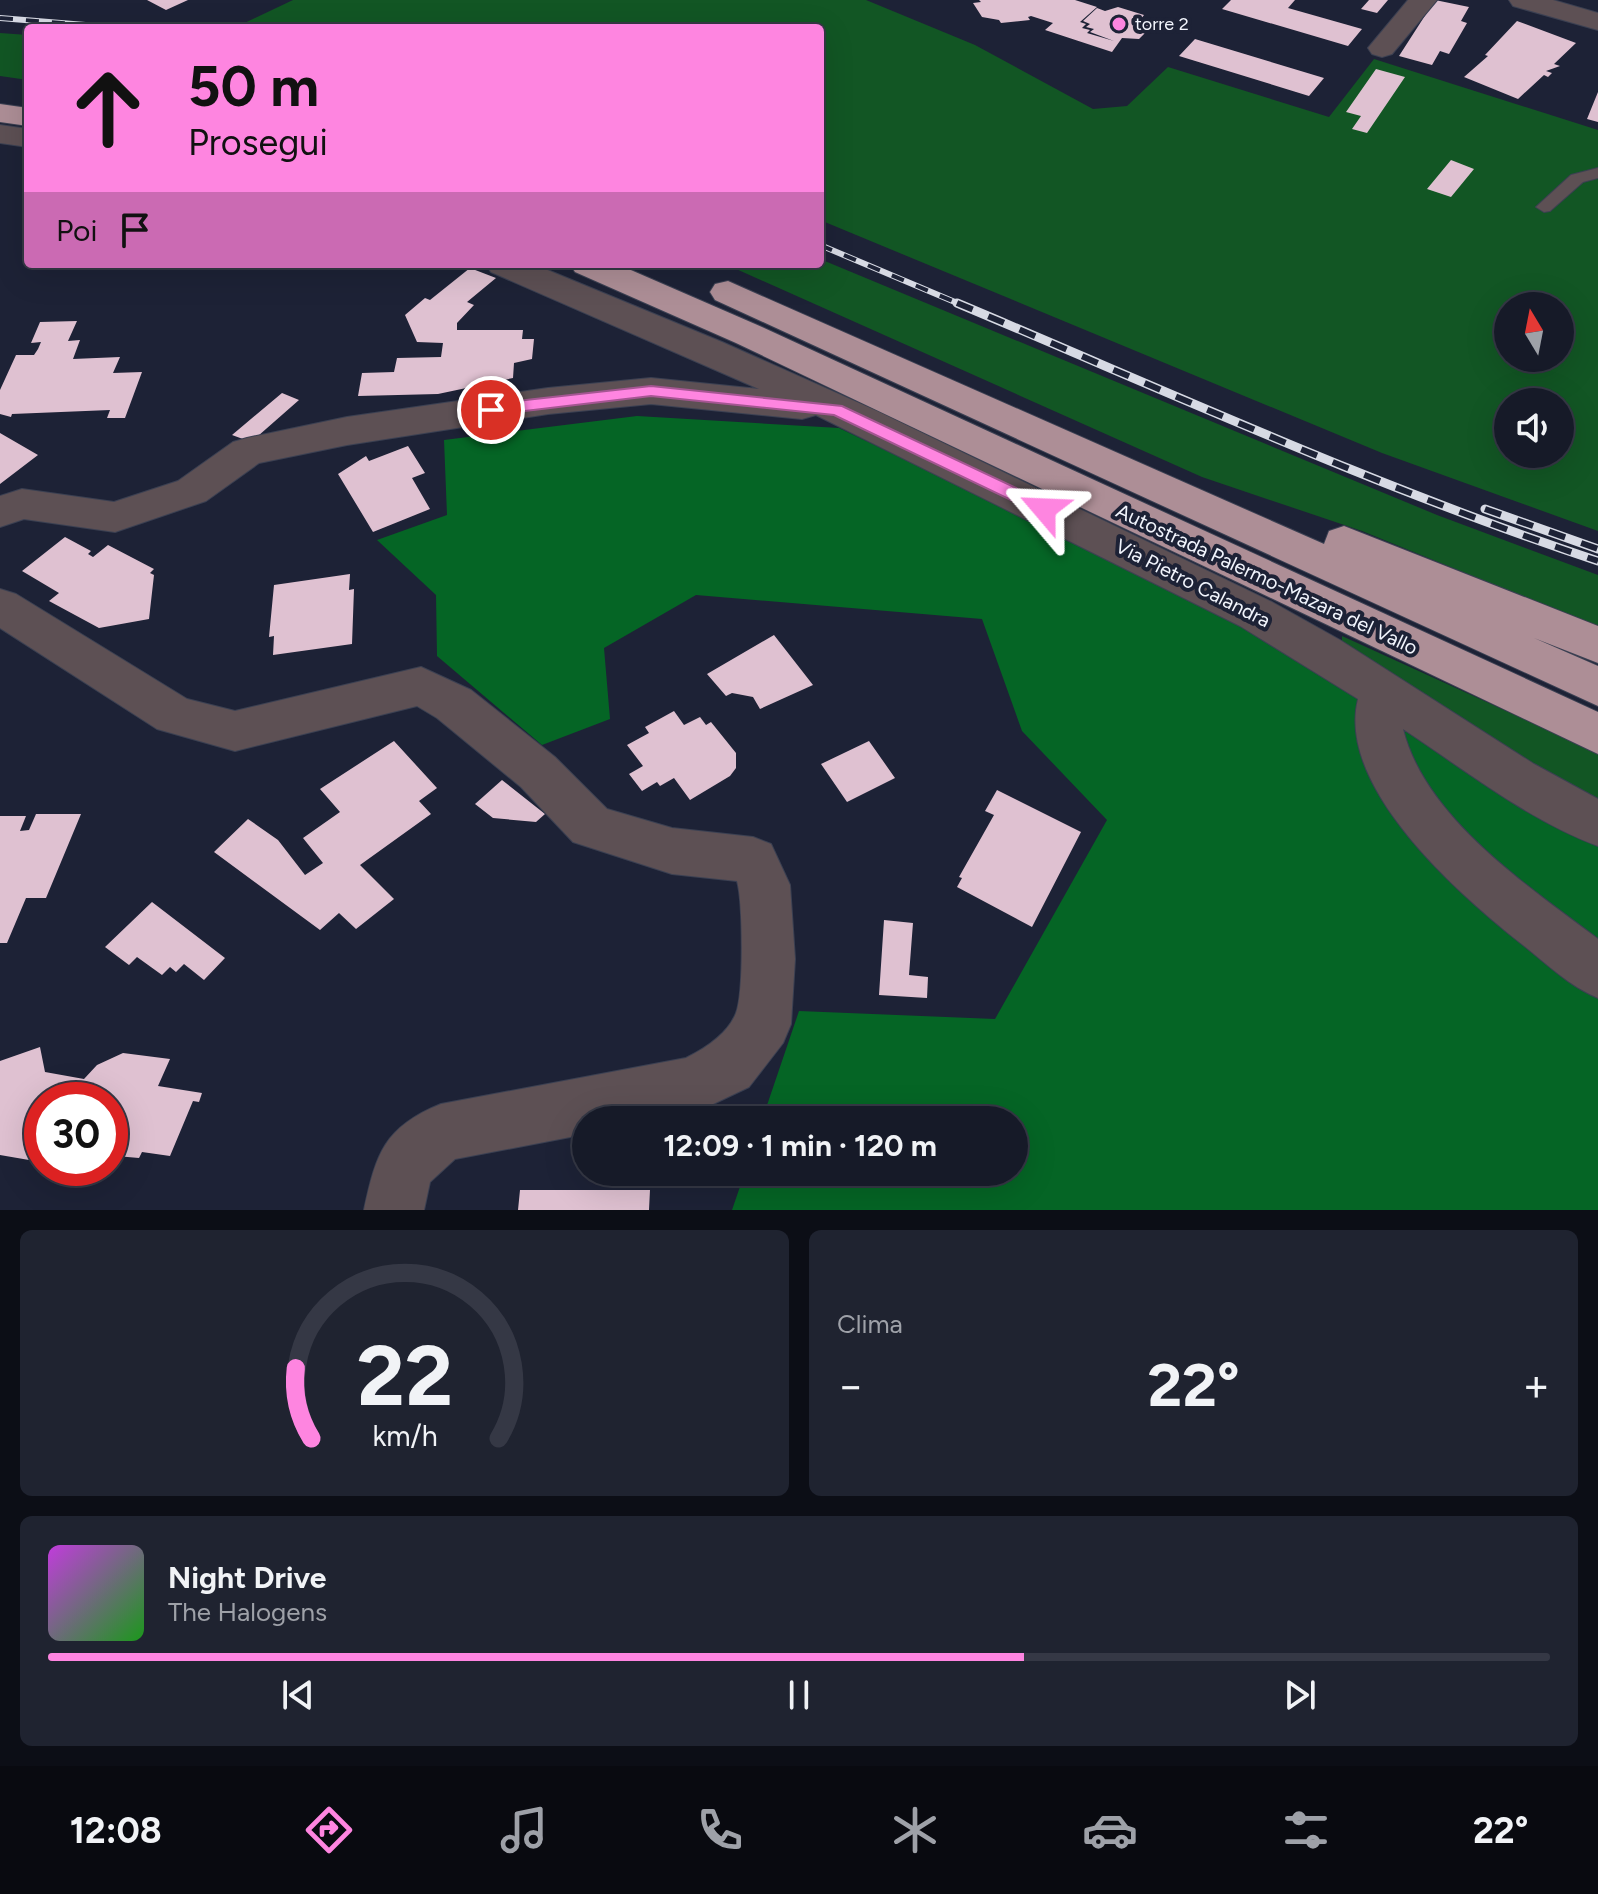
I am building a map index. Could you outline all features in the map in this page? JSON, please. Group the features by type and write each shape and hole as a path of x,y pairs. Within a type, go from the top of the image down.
{"highway":[{"path":"0,90 24,93"},
{"path":"0,113 24,116"},
{"name":"Autostrada Palermo-Mazara del Vallo","path":"596,268 749,335 1598,734"},
{"name":"Autostrada Palermo-Mazara del Vallo","path":"672,268 1598,687"},
{"path":"1132,476 1357,547 1598,645"}],"street":[{"path":"1382,48 1423,0"},
{"path":"1523,0 1598,22"},
{"path":"0,134 24,137"},
{"name":"Via Pietro Calandra","path":"513,268 641,321 837,409 1256,614 1324,653 1517,779 1598,824"},
{"path":"0,512 22,504 115,517 192,491 247,452 347,431 548,401 651,391 837,409"},
{"path":"0,606 174,715 235,731 421,686 454,704 538,772 591,826 672,851 753,860 764,885 768,959 763,1024 729,1067 690,1086 441,1133 403,1166 394,1210"},
{"path":"1383,693 1378,722 1383,751 1394,779 1409,804 1473,868 1598,972"}],"lane":[{"path":"1544,207 1577,178 1598,173"}],"green space":[{"path":"293,0 866,0 975,45 1093,109 1127,106 1168,67 1329,117 1374,59 1598,130 1598,531 1382,453 824,222 824,24 242,24"},
{"path":"0,33 24,35 24,79 0,76"},
{"path":"824,261 1437,515 1598,575 1598,627 1362,531 1202,477 734,268 824,268"},
{"path":"637,416 839,428 1269,634 1598,845 1598,1210 732,1210 740,1186 1028,1186 1028,1106 767,1106 799,1011 995,1019 1107,820 1022,731 982,619 696,595 604,648 610,719 542,745 437,656 436,595 377,540 447,515 444,440"},
{"path":"1342,636 1598,753 1598,808 1342,646"}],"building":[{"path":"147,0 188,0 166,10"},
{"path":"979,0 1075,0 1097,7 1080,22 1086,24 1082,28 1090,30 1087,33 1114,41 1090,32 1094,29 1086,27 1090,24 1083,21 1097,8 1105,11 1118,7 1144,15 1141,19 1153,25 1139,39 1122,38 1112,52 1045,30 1053,23 1031,16 1028,17 1030,20 1001,23 982,17 973,3 981,2"},
{"path":"1231,0 1295,0 1288,8 1362,29 1348,46 1222,9"},
{"path":"1369,0 1388,0 1377,13 1361,9"},
{"path":"1435,0 1469,7 1461,21 1467,23 1449,54 1440,51 1432,65 1399,56"},
{"path":"1517,21 1576,43 1554,64 1560,66 1546,71 1552,73 1548,77 1544,75 1518,99 1464,77 1488,56 1485,55"},
{"path":"1195,39 1324,78 1309,96 1179,56"},
{"path":"1376,69 1405,77 1367,133 1352,129 1361,116 1346,112"},
{"path":"1598,92 1598,122 1587,119"},
{"path":"1451,160 1474,169 1451,197 1427,189"},
{"path":"470,268 496,278 467,302 474,305 457,323 457,330 523,330 522,339 534,339 532,359 514,363 513,378 438,394 358,396 362,373 394,372 397,358 441,357 443,343 417,342 405,315 425,298 430,300"},
{"path":"77,321 68,341 80,340 73,359 120,357 113,373 142,372 125,418 107,418 110,410 12,414 11,417 0,414 0,390 16,355 34,355 38,349 41,342 31,343 40,322"},
{"path":"282,393 299,400 251,442 232,435"},
{"path":"0,433 38,455 0,484"},
{"path":"408,446 425,473 412,478 430,509 373,532 338,474 366,456 369,461"},
{"path":"65,537 91,551 88,554 93,557 108,545 154,569 150,573 154,575 149,619 99,628 49,601 59,593 22,571"},
{"path":"350,574 349,590 354,589 352,644 273,655 274,636 269,637 274,585"},
{"path":"774,635 813,685 760,709 753,697 732,693 726,696 707,674"},
{"path":"674,711 684,725 700,717 706,725 711,722 736,753 736,768 730,776 690,800 674,778 660,786 657,782 642,791 629,774 643,766 627,745 649,733 645,727"},
{"path":"394,741 437,788 419,801 431,814 360,865 394,899 356,929 339,913 320,930 214,852 248,819 278,840 305,875 323,863 303,838 340,812 320,789"},
{"path":"869,741 895,778 847,802 821,764"},
{"path":"502,780 545,814 536,822 493,818 475,804"},
{"path":"997,790 1081,832 1032,927 957,887 962,878 959,877 994,815 985,811"},
{"path":"36,814 81,814 46,898 26,898 7,943 0,943 0,816 26,816 20,831 29,830"},
{"path":"152,902 225,958 204,980 184,964 176,972 170,967 162,975 137,957 129,965 105,947"},
{"path":"884,920 913,923 909,975 928,977 927,998 879,995"},
{"path":"40,1047 45,1072 84,1079 97,1065 123,1053 170,1059 158,1086 202,1093 199,1102 193,1101 170,1156 142,1152 139,1158 128,1157 128,1082 24,1082 24,1159 0,1155 0,1061"},
{"path":"520,1190 650,1190 649,1210 518,1210"}],"railway":[{"path":"0,18 73,24"},
{"path":"824,247 962,305"},
{"path":"957,303 1355,471 1598,561"},
{"path":"1485,509 1598,549"}],"place":[{"name":"torre 2","path":"1119,24"}],"route":[{"path":"491,410 651,391 837,409 1044,509"}]}
